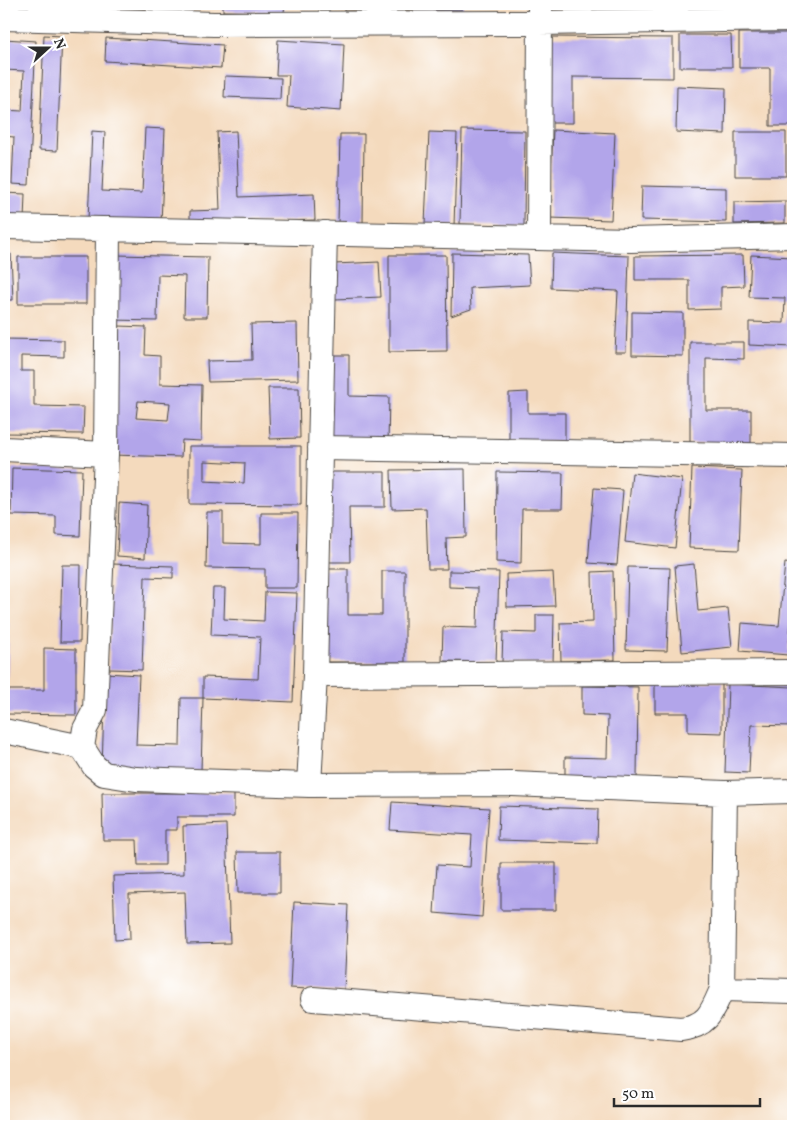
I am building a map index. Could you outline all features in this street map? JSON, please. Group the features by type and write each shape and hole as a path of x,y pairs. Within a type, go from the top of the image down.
{"street":[{"path":"539,13 539,238"},
{"path":"4,18 214,24 539,13 793,19"},
{"path":"4,227 632,240 793,236"},
{"path":"108,229 106,454 95,710 85,729 82,747 94,766 104,774 136,779 309,785 513,784 725,793 793,791"},
{"path":"309,785 315,676 324,233"},
{"path":"320,448 793,456"},
{"path":"4,449 106,454"},
{"path":"315,676 793,672"},
{"path":"4,731 82,747"},
{"path":"313,999 681,1029 696,1027 709,1016 722,989 725,793"},
{"path":"722,989 793,991"}],"building":[{"path":"40,4 40,7 10,5"},
{"path":"104,4 104,6 74,5"},
{"path":"223,4 285,4 284,12 223,11"},
{"path":"344,4 463,4 463,9 344,11"},
{"path":"617,4 733,4 734,16 617,17"},
{"path":"739,4 793,4 793,8 739,9"},
{"path":"739,33 791,33 791,126 770,126 770,68 739,68"},
{"path":"44,35 62,36 57,151 39,150"},
{"path":"680,35 731,35 732,67 680,67"},
{"path":"551,37 673,38 673,78 573,77 573,123 551,123"},
{"path":"106,38 223,45 221,68 105,61"},
{"path":"4,39 36,41 29,185 12,184 14,137 4,136 4,110 22,111 24,71 4,70"},
{"path":"278,40 344,44 341,111 287,107 289,75 276,75"},
{"path":"225,76 281,78 280,99 224,97"},
{"path":"677,86 726,88 725,134 676,132"},
{"path":"145,128 165,129 161,223 88,220 92,131 105,132 102,191 142,193"},
{"path":"462,130 525,131 524,226 460,224"},
{"path":"553,130 615,133 611,220 549,218"},
{"path":"236,131 239,197 314,194 315,220 190,224 190,211 220,210 217,132"},
{"path":"429,132 457,133 454,226 425,224"},
{"path":"735,132 786,132 786,176 735,176"},
{"path":"340,134 364,134 363,224 338,223"},
{"path":"642,186 726,188 726,222 641,220"},
{"path":"4,193 25,194 24,221 4,220"},
{"path":"785,201 785,223 734,224 734,202"},
{"path":"452,253 528,255 530,285 470,288 471,309 451,316"},
{"path":"552,253 629,256 626,352 615,352 618,291 551,288"},
{"path":"11,254 13,300 4,300 4,255"},
{"path":"115,255 208,257 207,317 184,317 185,276 158,275 157,321 113,320"},
{"path":"389,255 446,255 447,351 389,352"},
{"path":"743,255 744,286 721,287 721,309 689,310 689,280 635,280 635,256"},
{"path":"751,255 793,257 793,347 749,345 749,322 784,323 785,298 749,297"},
{"path":"18,257 86,257 86,304 18,304"},
{"path":"379,262 381,297 335,299 334,264"},
{"path":"632,312 683,313 683,356 632,355"},
{"path":"297,323 298,380 208,382 207,361 252,360 251,324"},
{"path":"119,326 146,327 145,355 160,356 160,384 202,385 201,441 182,440 181,457 111,455 113,354 119,354","holes":["138,401 170,403 168,420 136,418"]},
{"path":"4,339 64,340 64,357 21,356 21,371 34,371 34,406 84,407 83,434 4,433"},
{"path":"690,342 744,342 744,359 706,358 706,410 751,410 751,443 690,443"},
{"path":"327,355 349,355 349,396 389,397 388,444 326,443"},
{"path":"268,388 299,388 300,438 270,439"},
{"path":"528,392 528,413 565,413 565,442 509,442 509,393"},
{"path":"189,446 301,446 301,505 189,504","holes":["204,461 245,463 244,483 204,481"]},
{"path":"12,468 82,470 80,536 56,535 56,516 11,515"},
{"path":"692,468 742,470 739,550 689,548"},
{"path":"465,469 466,537 446,538 447,569 428,569 426,508 392,509 391,470"},
{"path":"326,472 385,472 385,507 349,507 350,562 327,562"},
{"path":"497,472 563,473 562,509 522,509 521,563 496,562"},
{"path":"632,473 682,479 675,548 625,542"},
{"path":"594,488 623,490 617,565 588,563"},
{"path":"119,503 147,505 145,558 117,556"},
{"path":"207,512 223,512 223,543 261,544 261,513 298,513 297,588 265,588 265,569 206,568"},
{"path":"785,563 793,564 793,594 788,655 740,651 742,623 779,626"},
{"path":"112,564 173,566 173,578 145,577 142,670 109,669"},
{"path":"694,564 698,611 728,608 732,647 682,652 675,566"},
{"path":"62,565 81,565 80,642 60,642"},
{"path":"628,567 670,568 667,651 626,650"},
{"path":"323,569 348,569 348,615 382,615 382,571 405,571 405,662 323,662"},
{"path":"449,571 499,572 496,662 442,661 443,627 477,628 478,588 449,587"},
{"path":"613,571 615,660 561,661 560,623 593,622 592,572"},
{"path":"553,572 555,606 507,607 506,574"},
{"path":"213,588 225,588 224,619 264,621 265,592 297,593 293,702 203,698 203,677 258,679 260,637 211,635"},
{"path":"536,615 554,615 553,664 502,662 503,632 536,633"},
{"path":"4,622 9,623 6,700 4,700"},
{"path":"44,648 76,649 76,715 7,714 7,690 44,690"},
{"path":"105,673 139,675 136,745 180,746 181,698 203,698 201,771 102,768"},
{"path":"655,682 722,682 722,733 688,732 688,713 655,713"},
{"path":"728,684 793,687 793,726 751,725 749,773 725,772"},
{"path":"582,686 638,687 637,780 565,780 565,757 607,758 608,716 582,715"},
{"path":"102,793 234,793 234,817 177,817 177,830 165,830 165,865 138,865 137,840 103,840"},
{"path":"392,802 489,808 482,917 434,913 437,865 470,867 472,835 390,830"},
{"path":"499,806 598,809 597,843 498,840"},
{"path":"226,824 230,943 187,944 185,892 129,894 130,939 115,940 113,876 184,874 183,826"},
{"path":"237,852 280,852 280,893 238,893"},
{"path":"793,852 793,877 790,876"},
{"path":"501,863 556,863 556,910 501,910"},
{"path":"294,902 348,905 344,991 290,988"}]}
